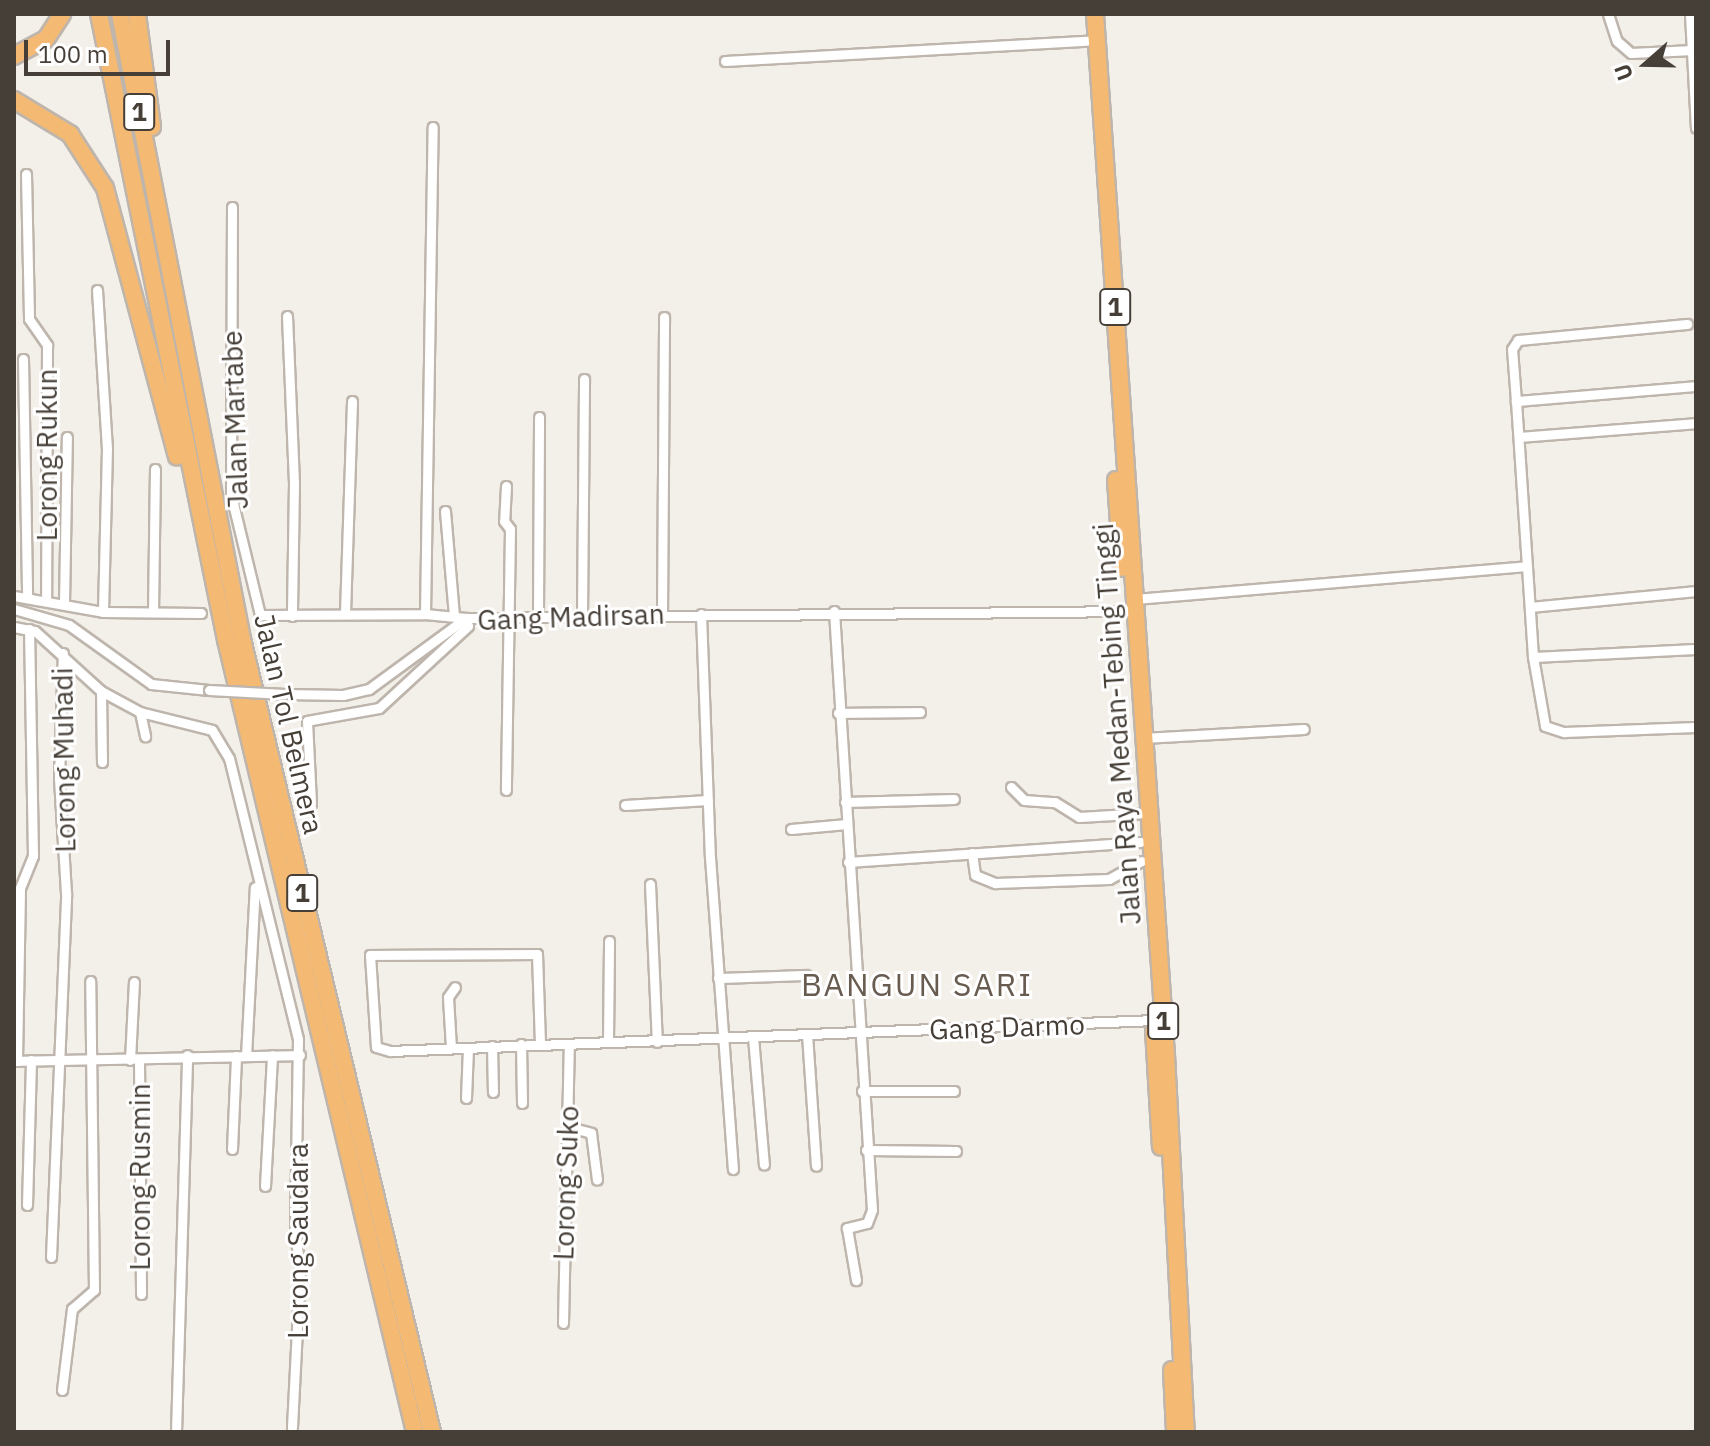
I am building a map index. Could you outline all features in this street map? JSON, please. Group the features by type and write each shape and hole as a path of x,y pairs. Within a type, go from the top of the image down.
{"highway":[{"path":"14,56 46,39 62,14"},
{"name":"1","path":"99,14 203,534"},
{"name":"1","path":"120,14 159,210"},
{"path":"137,14 159,210"},
{"name":"Jalan Raya Medan-Tebing Tinggi","path":"1085,14 1143,738 1140,842 1154,1020 1175,1432"},
{"name":"Jalan Raya Medan-Tebing Tinggi","path":"1095,14 1143,814 1186,1432"},
{"path":"14,100 70,134 105,188 182,474 203,534"},
{"name":"Jalan Tol Belmera","path":"159,210 242,639 432,1432"},
{"name":"Jalan Tol Belmera","path":"203,534 415,1432"}],"street":[{"path":"1608,14 1617,41 1631,53 1693,50"},
{"path":"1690,14 1696,128"},
{"path":"725,61 1086,41"},
{"path":"425,614 433,127"},
{"name":"Lorong Rukun","path":"26,174 29,319 47,345 46,599"},
{"name":"Jalan Martabe","path":"232,207 231,495 260,615 425,614 466,618"},
{"path":"97,290 107,448 103,612"},
{"path":"287,316 294,483 292,616"},
{"path":"662,614 664,317"},
{"path":"1687,324 1518,340 1512,349 1533,657 1543,718 1553,730 1696,727"},
{"path":"23,359 27,597"},
{"path":"582,616 584,379"},
{"path":"1516,401 1696,386"},
{"path":"345,613 352,401"},
{"path":"538,615 539,417"},
{"path":"1520,437 1696,423"},
{"path":"64,603 67,437"},
{"path":"153,612 155,469"},
{"path":"506,486 506,790"},
{"path":"445,511 454,616"},
{"name":"Gang Madirsan","path":"14,609 69,625 151,684 209,690 343,695 369,689 466,618 1132,607 1527,566"},
{"path":"1530,607 1696,591"},
{"path":"14,596 46,599 103,612 201,613"},
{"path":"834,611 871,1220 847,1228 856,1280"},
{"path":"701,614 718,978 733,1169"},
{"path":"311,804 307,721 379,708 467,631 466,618"},
{"path":"14,627 29,629 33,856 20,888 15,1061 300,1055"},
{"name":"Lorong Saudara","path":"29,629 63,653 101,691 140,712 212,730 221,740 300,1055 295,1233 300,1269 292,1428"},
{"path":"1533,657 1696,649"},
{"name":"Lorong Muhadi","path":"51,1257 66,867 59,778 63,653"},
{"path":"101,691 102,762"},
{"path":"140,712 145,736"},
{"path":"838,713 920,712"},
{"path":"1143,738 1304,729"},
{"path":"1011,787 1024,800 1055,802 1079,817 1143,814"},
{"path":"845,802 954,799"},
{"path":"625,805 708,800"},
{"path":"791,829 847,824"},
{"path":"848,862 1140,842"},
{"path":"972,853 975,875 995,883 1109,879 1141,861"},
{"path":"232,1149 256,883"},
{"path":"650,884 657,1042"},
{"path":"608,1041 609,941"},
{"name":"Gang Darmo","path":"540,1044 537,954 370,955 376,1047 468,1048 608,1041 657,1042 1154,1020"},
{"path":"718,978 806,975"},
{"path":"62,1390 72,1309 94,1290 90,981"},
{"name":"Lorong Rusmin","path":"134,982 141,1294"},
{"path":"451,1048 448,997 455,987"},
{"path":"807,1034 816,1166"},
{"path":"753,1037 764,1165"},
{"path":"521,1044 522,1103"},
{"name":"Lorong Suko","path":"563,1323 569,1044"},
{"path":"492,1046 493,1092"},
{"path":"466,1098 468,1048"},
{"path":"176,1432 187,1055"},
{"path":"265,1186 272,1055"},
{"path":"27,1205 31,1060"},
{"path":"862,1091 954,1091"},
{"path":"569,1127 591,1133 597,1180"},
{"path":"866,1150 956,1151"}],"district":[{"name":"BANGUN SARI","path":"917,984"}]}
